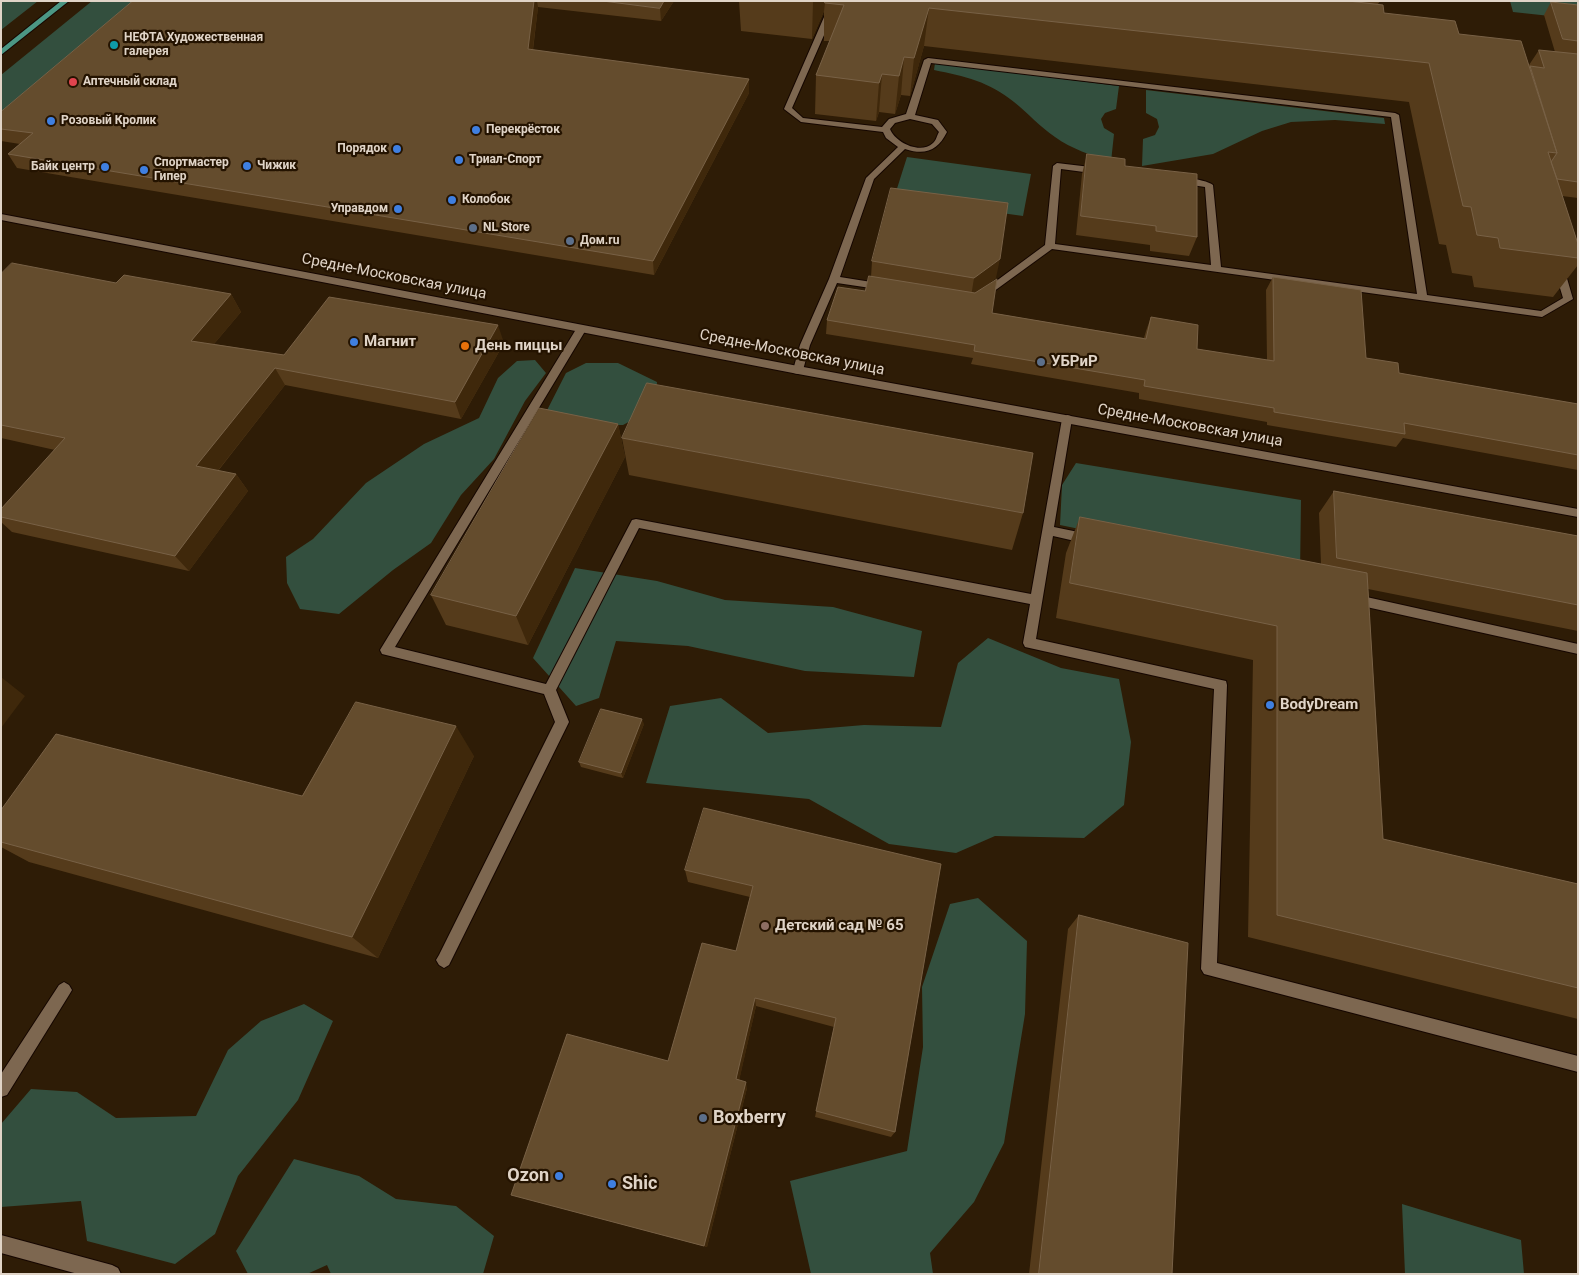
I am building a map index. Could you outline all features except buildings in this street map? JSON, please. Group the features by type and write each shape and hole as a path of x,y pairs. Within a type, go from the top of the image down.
{"main road":[{"path":"1,53 66,1"}],"street":[{"path":"835,1 788,109 801,120 886,130"},
{"path":"910,116 928,60 1395,115 1422,297"},
{"path":"910,116 935,122 943,132 942,138 930,147 904,148 887,138 886,130 894,120 910,116"},
{"path":"798,370 805,345 834,279 870,178 904,148"},
{"path":"1050,246 1057,166 1105,172"},
{"path":"1171,180 1209,185 1216,268"},
{"name":"Средне-Московская улица","path":"1,216 798,370 1578,513"},
{"path":"973,302 1050,246 1542,314 1568,299 1557,262"},
{"path":"834,279 890,288"},
{"path":"549,690 386,650 582,328"},
{"path":"1066,419 1029,643 1221,685 1209,969 1578,1064"},
{"path":"444,960 562,722 549,690 636,523 1036,600"},
{"path":"1048,530 1096,541"},
{"path":"1337,595 1578,650"},
{"path":"1,1090 64,990"},
{"path":"1,1244 112,1274"}],"green space":[{"path":"1,1 38,1 1,30"},
{"path":"92,1 156,1 1,133 1,75"},
{"path":"1510,1 1578,1 1578,19 1513,12"},
{"path":"935,63 1119,86 1116,109 1105,113 1101,119 1104,128 1114,134 1111,162 1061,141 996,89 966,77 934,70"},
{"path":"1146,90 1384,118 1385,124 1335,120 1291,122 1262,131 1213,154 1142,166 1143,139 1155,135 1159,127 1157,119 1146,113"},
{"path":"907,157 1031,174 1023,216 894,198"},
{"path":"535,360 546,373 525,401 494,459 461,495 431,543 393,570 339,614 300,609 287,583 286,557 313,539 366,483 424,444 479,418 498,378 517,361"},
{"path":"586,363 618,363 657,382 655,408 623,425 539,426 566,373"},
{"path":"1076,463 1301,500 1300,574 1060,525 1062,485"},
{"path":"575,568 657,581 725,600 833,607 922,631 914,677 805,671 688,646 616,641 599,698 576,706 533,658"},
{"path":"988,638 1061,668 1119,679 1131,742 1124,805 1084,838 995,836 956,853 889,844 809,799 646,783 670,706 721,698 768,733 864,725 941,727 958,663"},
{"path":"978,898 1027,941 1025,1014 1004,1143 974,1202 930,1253 933,1274 811,1274 790,1181 907,1151 923,1047 922,987 950,904"},
{"path":"304,1004 333,1021 298,1100 238,1176 215,1234 175,1264 87,1241 81,1201 1,1207 1,1124 31,1089 77,1092 116,1118 196,1116 228,1050 261,1021"},
{"path":"294,1159 359,1176 396,1199 456,1206 494,1236 483,1274 331,1274 327,1265 307,1274 248,1274 236,1251"},
{"path":"1402,1204 1521,1240 1524,1274 1405,1274"}],"place":[{"name":"НЕФТА Художественная галерея","path":"114,45"},
{"name":"Аптечный склад","path":"73,82"},
{"name":"Розовый Кролик","path":"51,121"},
{"name":"Перекрёсток","path":"476,130"},
{"name":"Порядок","path":"397,149"},
{"name":"Триал-Спорт","path":"459,160"},
{"name":"Чижик","path":"247,166"},
{"name":"Байк центр","path":"105,167"},
{"name":"Спортмастер Гипер","path":"144,170"},
{"name":"Колобок","path":"452,200"},
{"name":"Управдом","path":"398,209"},
{"name":"NL Store","path":"473,228"},
{"name":"Дом.ru","path":"570,241"},
{"name":"Магнит","path":"354,342"},
{"name":"День пиццы","path":"465,346"},
{"name":"УБРиР","path":"1041,362"},
{"name":"BodyDream","path":"1270,705"},
{"name":"Детский сад № 65","path":"765,926"},
{"name":"Boxberry","path":"703,1118"},
{"name":"Ozon","path":"559,1176"},
{"name":"Shic","path":"612,1184"}]}
